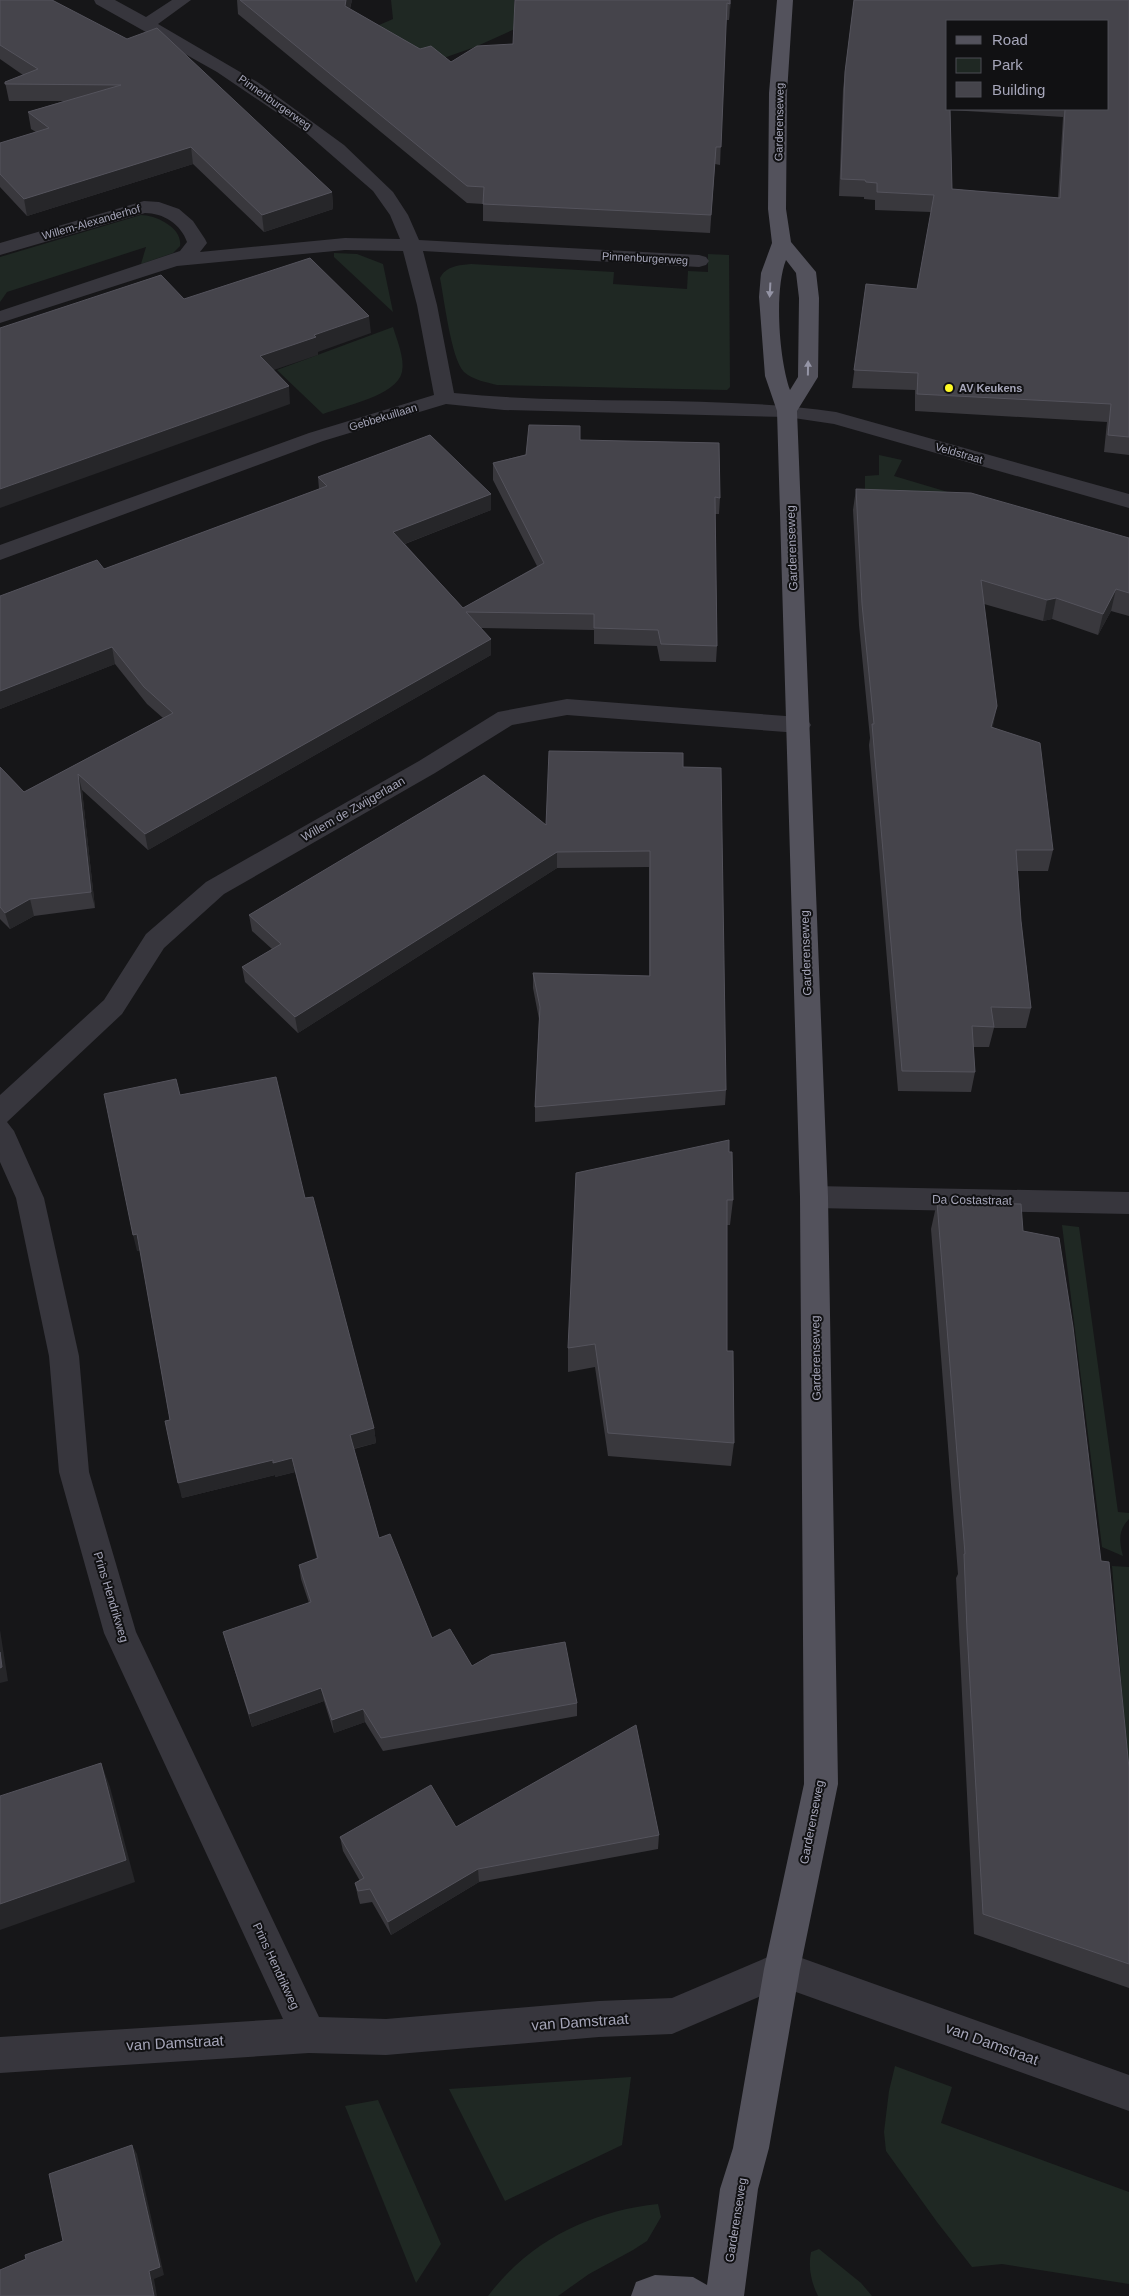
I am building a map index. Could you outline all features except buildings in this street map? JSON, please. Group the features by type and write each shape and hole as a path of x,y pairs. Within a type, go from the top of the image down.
{"main road":[{"name":"Garderenseweg","path":"724,2296 738,2189 751,2148 782,1969 821,1784 814,1197 799,725 787,411 775,376 769,297 771,272 782,243 777,209 778,112 785,0"},
{"path":"782,243 806,272 809,298 808,377 787,411"},
{"path":"650,2296 655,2294 693,2296"}],"street":[{"name":"Pinnenburgerweg","path":"102,0 227,69 306,123 378,183 399,214 410,245 421,283 445,398"},
{"path":"146,24 183,0"},
{"name":"Willem-Alexanderhof","path":"0,249 133,209 157,207 174,214 196,237 197,244 188,255 175,260 0,317"},
{"name":"Willem-Alexanderhof","path":"175,260 345,244 410,245"},
{"name":"Pinnenburgerweg","path":"410,245 699,261"},
{"name":"Gebbekuillaan","path":"0,553 316,437 445,398 504,404 787,411"},
{"name":"Veldstraat","path":"787,411 836,418 1129,501"},
{"name":"Willem de Zwijgerlaan","path":"0,1114 16,1096 113,1007 155,941 215,888 427,768 506,718 567,707 799,725"},
{"name":"Prins Hendrikweg","path":"0,1131 30,1198 64,1356 74,1472 120,1633 308,2035"},
{"name":"Da Costastraat","path":"814,1197 1129,1203"},
{"name":"van Damstraat","path":"0,2055 308,2035 386,2037 599,2019 672,2016 782,1969 1129,2093"}],"green space":[{"path":"391,0 514,0 517,28 475,47 418,67 363,32 393,19"},
{"path":"141,215 154,217 173,228 180,240 180,246 173,253 141,264 146,247 7,292 0,302 0,257"},
{"path":"334,253 357,254 383,264 393,312 334,257"},
{"path":"708,254 729,255 730,387 727,390 497,385 471,377 459,365 452,342 440,278 449,269 471,264 614,272 613,284 687,289 688,271 708,272"},
{"path":"393,327 402,355 402,372 398,380 390,388 368,399 323,414 277,370"},
{"path":"879,455 902,460 894,476 968,498 865,495 865,476 879,475"},
{"path":"1062,1225 1079,1227 1118,1512 1129,1513 1129,1519 1125,1523 1120,1536 1123,1556 1102,1547"},
{"path":"1112,1566 1129,1567 1129,1766 1128,1766"},
{"path":"895,2066 952,2087 941,2123 1129,2192 1129,2284 1002,2264 972,2267 886,2151 884,2132 889,2091"},
{"path":"631,2077 622,2145 505,2201 449,2089"},
{"path":"378,2100 441,2244 416,2283 345,2106"},
{"path":"658,2204 661,2217 647,2241 589,2274 558,2296 488,2296 522,2259 563,2232 609,2214"},
{"path":"819,2249 861,2283 872,2296 818,2296 812,2280 810,2263 811,2252"}],"place":[{"name":"AV Keukens","path":"949,388"}]}
